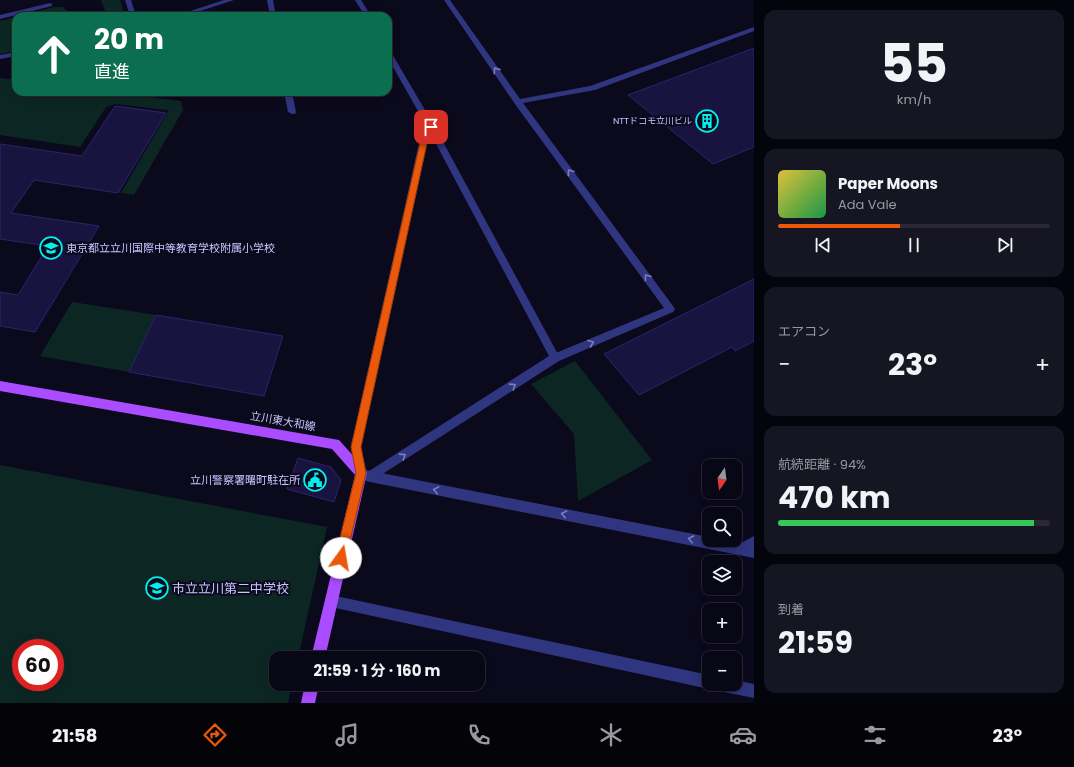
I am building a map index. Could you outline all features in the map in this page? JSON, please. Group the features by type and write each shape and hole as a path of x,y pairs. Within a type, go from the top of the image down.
{"main road":[{"name":"立川東大和線","path":"0,386 335,444 366,475"},
{"path":"320,651 331,601 366,475"},
{"path":"308,703 311,691"}],"street":[{"path":"128,0 132,12"},
{"path":"191,12 231,0"},
{"path":"270,0 272,12"},
{"path":"358,0 366,12"},
{"path":"366,475 555,358 670,309 518,102 447,0"},
{"path":"21,12 50,5"},
{"path":"0,17 12,14"},
{"path":"518,102 592,88 754,29"},
{"path":"0,58 12,55"},
{"path":"392,59 431,127 555,358"},
{"path":"289,96 292,112"},
{"path":"366,475 356,447 425,134 431,127"},
{"path":"366,475 749,550 754,542"},
{"path":"331,601 702,680"},
{"path":"742,689 754,692"}],"green space":[{"path":"101,0 120,0 124,12 106,12"},
{"path":"54,7 63,7 67,11 67,12 35,12"},
{"path":"12,18 12,52 0,54 0,21"},
{"path":"0,78 12,80 12,96 142,96 181,101 183,110 134,195 121,193 169,110 115,104 106,107 80,147 0,135"},
{"path":"72,302 156,315 129,372 40,356"},
{"path":"575,361 652,460 578,501 574,434 531,384"},
{"name":"市立立川第二中学校","path":"0,465 327,527 300,651 269,651 269,691 291,691 288,703 0,703"}],"building":[{"name":"NTTドコモ立川ビル","path":"754,48 754,147 713,164 628,95"},
{"path":"115,106 166,113 118,193 34,180 11,213 99,226 35,332 0,326 0,292 18,295 48,246 0,239 0,144 82,156"},
{"path":"754,279 754,341 735,351 732,347 639,395 604,354"},
{"path":"156,315 283,336 264,396 129,372"},
{"path":"298,458 331,467 341,480 334,502 287,489"}],"place":[{"name":"NTTドコモ立川ビル","path":"707,121"},
{"name":"東京都立立川国際中等教育学校附属小学校","path":"51,248"},
{"name":"立川警察署曙町駐在所","path":"315,480"},
{"name":"市立立川第二中学校","path":"157,588"}],"route":[{"path":"341,558 361,473 356,447 425,134 431,127"}]}
